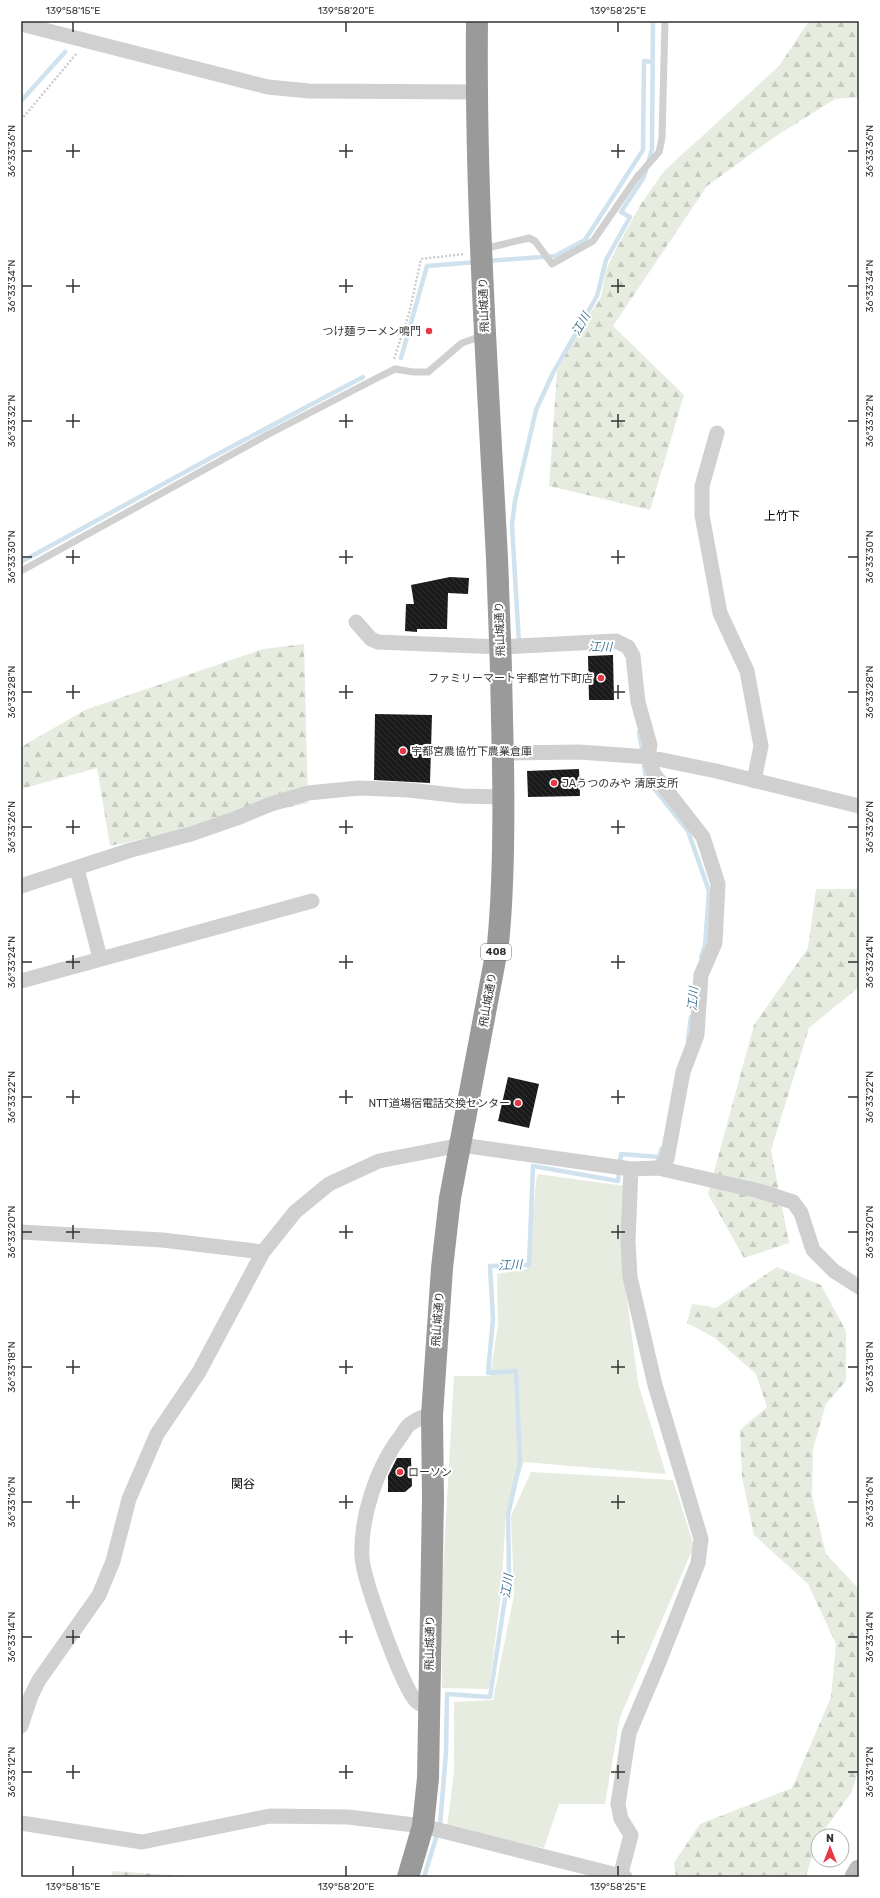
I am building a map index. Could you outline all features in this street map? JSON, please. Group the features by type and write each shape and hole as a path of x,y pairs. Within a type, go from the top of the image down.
{"highway":[{"name":"飛山城通り","path":"408,1877 423,1826 428,1778 433,1499 432,1415 442,1268 450,1198 498,944 503,895 504,797 501,646 485,335 476,92 476,21"}],"street":[{"path":"21,24 268,87 309,91 476,92"},
{"path":"716,433 702,486 702,515 720,613 747,671 761,746 754,781"},
{"path":"356,622 371,639 378,642 501,646 616,641 628,647 633,656 638,702 650,745 648,757 654,774 703,837 718,884 715,943 701,975 697,1035 683,1072 666,1159 658,1168"},
{"path":"503,753 579,752 648,757 716,771 859,806"},
{"path":"21,886 131,850 191,834 271,804 308,793 359,788 408,790 462,796 504,797"},
{"path":"76,869 100,958"},
{"path":"21,981 100,958 312,901"},
{"path":"21,1726 31,1696 40,1680 100,1595 113,1561 130,1499 157,1434 199,1372 263,1252 295,1212 329,1184 379,1161 461,1144 631,1169 658,1168 759,1191 793,1202 801,1213 813,1250 834,1271 859,1287"},
{"path":"21,1823 142,1842 270,1816 348,1817 423,1826 622,1876 631,1835 621,1819 618,1804 630,1734 660,1662 698,1563 701,1539 655,1385 630,1277 628,1241 631,1169"},
{"path":"21,1232 162,1240 263,1252"},
{"path":"429,1709 416,1702 405,1684 366,1580 362,1558 362,1532 375,1483 390,1449 410,1424 424,1416 432,1415"},
{"path":"856,1877 859,1870"}],"lane":[{"path":"482,249 529,238 535,241 552,264 593,241 637,177 659,152 662,138 665,21"},
{"path":"21,571 268,435 395,369 413,372 428,372 462,343 485,335"}],"path":[{"path":"21,120 77,52 83,40"},
{"path":"395,369 393,363 409,314 421,259 467,254 482,249"}],"green space":[{"path":"809,21 859,21 859,97 835,99 773,138 707,186 613,326 684,395 650,510 549,486 557,372 571,343 601,297 606,270 641,204 664,171 779,66"},
{"path":"304,644 308,803 110,846 97,768 21,789 21,747 85,710 263,649"},
{"path":"816,889 859,889 859,987 809,1028 771,1150 789,1243 744,1258 708,1194 754,1025 808,948"},
{"path":"537,1174 625,1186 624,1275 638,1383 666,1474 524,1462 506,1513 501,1594 489,1689 442,1688 442,1589 454,1376 490,1376 498,1325 497,1274 527,1269"},
{"path":"777,1267 821,1285 846,1331 846,1381 826,1404 813,1449 812,1496 826,1554 859,1589 859,1769 851,1793 826,1828 810,1828 810,1863 806,1877 676,1877 674,1863 700,1824 792,1788 831,1697 836,1644 808,1584 754,1535 742,1477 740,1430 767,1407 756,1374 715,1338 687,1323 692,1304 716,1308"},
{"path":"531,1472 673,1480 694,1546 620,1717 605,1804 559,1804 544,1848 447,1827 454,1773 454,1702 493,1700 514,1595 511,1516"},
{"path":"113,1871 198,1877 111,1877"}],"building":[{"path":"450,577 469,578 468,594 448,593 447,629 417,629 417,632 405,631 406,604 414,604 411,585"},
{"name":"ファミリーマート宇都宮竹下町店","path":"613,655 614,700 589,700 588,656"},
{"name":"宇都宮農協竹下農業倉庫","path":"375,714 432,715 430,783 374,780"},
{"name":"JAうつのみや 清原支所","path":"579,769 580,796 528,797 527,771"},
{"name":"NTT道場宿電話交換センター","path":"508,1077 539,1084 529,1128 498,1121"},
{"name":"ローソン","path":"397,1458 411,1458 412,1486 405,1492 388,1492 388,1476"}],"waterway":[{"name":"江川","path":"519,644 512,525 515,501 536,410 553,373 597,296 606,260 630,217 621,212 644,177 652,149 653,21"},
{"path":"21,101 65,52"},
{"path":"488,261 555,256 585,240 643,150 644,61 653,62"},
{"path":"401,358 427,266 477,262"},
{"path":"21,562 216,455 363,377"},
{"name":"江川","path":"639,732 643,754"},
{"name":"江川","path":"644,766 646,778 688,831 709,891 705,946 701,957"},
{"name":"江川","path":"688,1040 691,1017"},
{"name":"江川","path":"424,1877 440,1825 446,1753 447,1694 490,1697 509,1572 508,1515 520,1462 516,1371 488,1373 493,1319 490,1266 529,1265 533,1166 618,1181 621,1154 659,1157 662,1148"}],"place":[{"name":"つけ麺ラーメン鳴門","path":"429,331"},
{"name":"ファミリーマート宇都宮竹下町店","path":"601,678"},
{"name":"宇都宮農協竹下農業倉庫","path":"403,751"},
{"name":"JAうつのみや 清原支所","path":"554,783"},
{"name":"NTT道場宿電話交換センター","path":"518,1103"},
{"name":"ローソン","path":"400,1472"}],"district":[{"name":"上竹下","path":"782,516"},
{"name":"関谷","path":"243,1484"}]}
